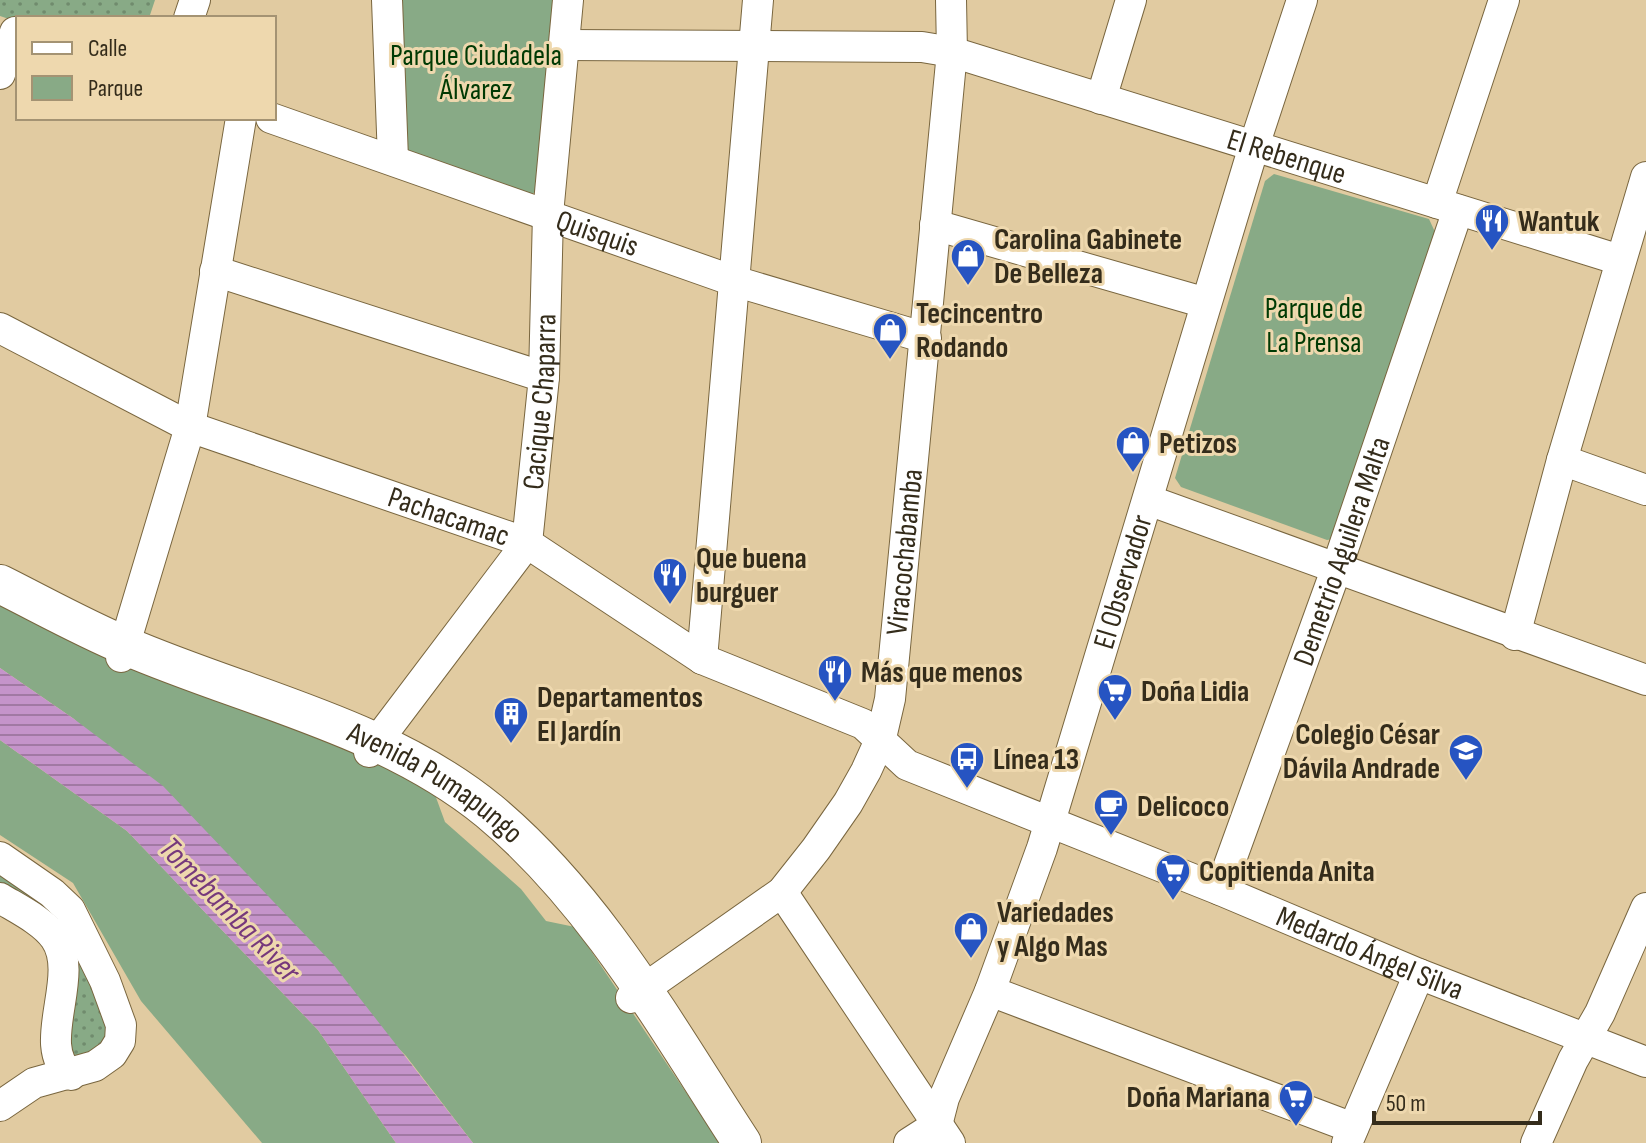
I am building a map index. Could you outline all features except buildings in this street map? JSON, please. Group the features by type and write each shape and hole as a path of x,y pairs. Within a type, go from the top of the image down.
{"main road":[{"name":"Avenida Pumapungo","path":"0,584 123,651 431,771 487,809 562,882 636,994 742,1143"}],"street":[{"path":"387,0 393,159"},
{"name":"Cacique Chaparra","path":"527,543 544,377 548,214 568,0"},
{"path":"702,659 758,0"},
{"name":"Viracochabamba","path":"636,994 782,892 848,803 881,738 890,699 926,338 952,52 951,0"},
{"path":"1101,99 1131,0"},
{"name":"El Observador","path":"949,1137 944,1098 990,991 1042,848 1254,146 1302,0"},
{"name":"Demetrio Aguilera Malta","path":"1220,890 1337,567 1447,207 1504,0"},
{"path":"0,74 11,31"},
{"name":"El Rebenque","path":"565,45 922,47 952,52 1620,260"},
{"path":"123,651 190,427 241,120"},
{"name":"Quisquis","path":"276,120 734,281 926,338"},
{"path":"1515,635 1562,460 1646,177"},
{"path":"935,225 1206,303"},
{"path":"215,271 544,377"},
{"name":"Pachacamac","path":"0,328 190,427 527,543 702,659 863,724 881,738"},
{"path":"1562,460 1646,490"},
{"path":"1148,500 1646,680"},
{"path":"372,747 527,543"},
{"name":"Medardo Ángel Silva","path":"881,738 907,765 1220,890 1419,974 1646,1062"},
{"path":"0,857 52,893 70,910 105,981 121,1025 120,1041 112,1054 95,1066 34,1083 0,1106"},
{"path":"782,892 949,1137 909,1143"},
{"path":"0,898 30,916 54,936 63,952 65,965 55,1040 64,1069 71,1075"},
{"path":"1536,1143 1584,1040 1600,1013 1646,908"},
{"path":"990,991 1350,1136 1419,974"}],"green space":[{"path":"0,0 155,0 150,16 16,16 16,21 0,16"},
{"name":"Parque Ciudadela Álvarez","path":"401,0 553,0 538,191 531,194 411,155 406,146"},
{"name":"Parque de La Prensa","path":"1274,174 1429,219 1435,232 1333,539 1327,540 1181,487 1175,478 1265,181"},
{"path":"0,604 155,678 366,756 434,792 445,822 521,889 546,921 575,927 720,1143 473,1143 406,1056 74,719 0,668"},
{"path":"0,740 127,831 318,1030 396,1143 262,1143 141,1001 73,883 0,835"},
{"path":"0,865 66,914 114,1040 71,1067 70,964 0,892"}],"water":[{"name":"Tomebamba River","path":"0,668 163,786 333,964 473,1143 396,1143 318,1030 127,831 0,740"}],"place":[{"name":"Wantuk","path":"1492,252"},
{"name":"Carolina Gabinete De Belleza","path":"968,287"},
{"name":"Tecincentro Rodando","path":"890,361"},
{"name":"Petizos","path":"1133,474"},
{"name":"Que buena burguer","path":"670,606"},
{"name":"Más que menos","path":"835,703"},
{"name":"Doña Lidia","path":"1115,722"},
{"name":"Departamentos El Jardín","path":"511,745"},
{"name":"Colegio César Dávila Andrade","path":"1466,782"},
{"name":"Línea 13","path":"967,790"},
{"name":"Delicoco","path":"1111,837"},
{"name":"Copitienda Anita","path":"1173,902"},
{"name":"Variedades y Algo Mas","path":"971,960"},
{"name":"Doña Mariana","path":"1296,1128"}]}
